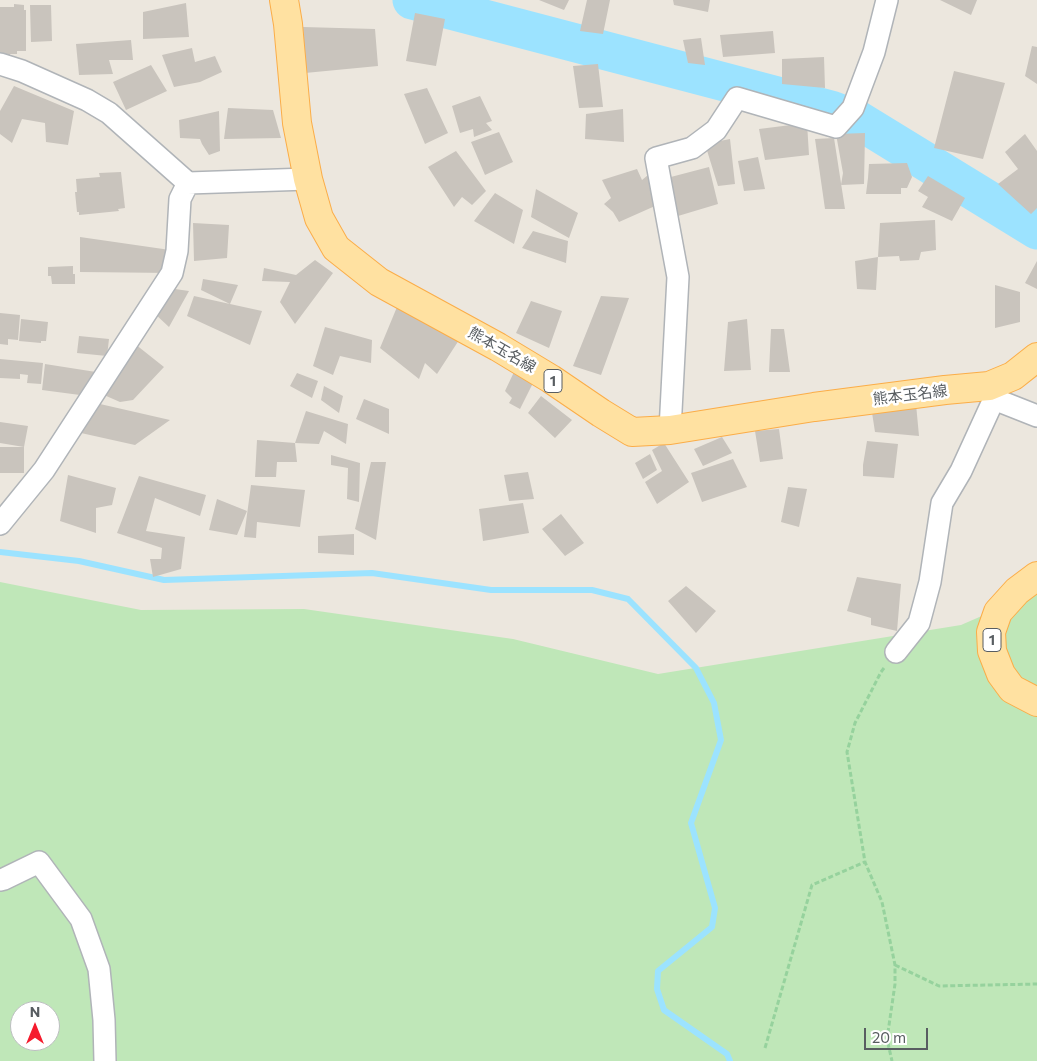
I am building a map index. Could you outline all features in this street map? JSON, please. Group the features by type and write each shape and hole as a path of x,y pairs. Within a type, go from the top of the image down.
{"main road":[{"name":"熊本玉名線","path":"284,0 297,123 308,180 319,218 336,248 379,282 498,347 632,432 670,430 814,407 936,391 992,392 1037,357"},
{"name":"1","path":"1037,576 1017,591 998,612 991,632 992,651 1001,674 1012,689 1037,702"}],"street":[{"path":"670,430 678,277 656,158 692,148 716,130 737,98 836,127 848,114 874,52 886,0"},
{"path":"0,64 22,71 86,100 109,113 188,183 308,180"},
{"path":"0,524 44,470 172,273 178,251 180,199 188,183"},
{"path":"896,652 919,624 930,582 942,503 961,472 992,392 1037,416"},
{"path":"0,880 39,862 81,919 99,969 104,1020 105,1061"}],"path":[{"path":"892,1061 886,1040 895,984 895,965 882,902 865,862 847,752 855,723 880,672 896,652"},
{"path":"765,1048 812,885 865,862"},
{"path":"895,965 940,986 1037,984"}],"green space":[{"path":"0,582 141,610 304,609 513,639 658,674 961,625 1037,592 1037,1061 0,1061"}],"building":[{"path":"539,0 569,0 564,10"},
{"path":"587,0 610,0 603,34 580,31"},
{"path":"673,0 710,0 708,12 674,5"},
{"path":"940,0 977,0 971,15"},
{"path":"186,3 189,37 143,39 143,12"},
{"path":"14,4 24,5 24,10 26,10 26,51 17,51 17,54 10,54 10,56 0,56 0,7 14,7"},
{"path":"30,5 51,5 52,41 31,42"},
{"path":"415,13 445,19 436,66 406,61"},
{"path":"303,27 375,29 378,66 305,73"},
{"path":"773,31 775,53 723,57 720,35"},
{"path":"701,38 705,65 688,63 683,40"},
{"path":"131,40 133,60 109,60 113,74 79,75 76,44"},
{"path":"1032,46 1037,47 1037,84 1025,76"},
{"path":"192,48 195,62 215,56 222,72 200,82 174,87 162,55"},
{"path":"824,57 825,88 782,84 782,59"},
{"path":"598,64 603,107 579,108 573,66"},
{"path":"151,65 167,91 126,110 113,82"},
{"path":"954,71 1005,83 983,159 934,148"},
{"path":"14,86 74,111 68,145 46,142 45,123 22,119 12,143 0,134 0,111"},
{"path":"427,88 448,133 425,144 404,94"},
{"path":"480,96 492,121 486,123 492,130 474,137 473,129 460,133 452,106"},
{"path":"228,108 273,110 281,138 224,139"},
{"path":"623,109 624,142 585,139 586,114"},
{"path":"219,111 220,151 209,155 200,139 180,138 179,120"},
{"path":"807,123 809,155 765,160 759,129"},
{"path":"499,132 513,162 485,175 471,142"},
{"path":"865,133 864,184 841,185 843,173 836,134"},
{"path":"1025,134 1037,151 1037,208 1031,214 998,184 1018,169 1005,152"},
{"path":"834,138 845,209 825,209 815,139"},
{"path":"730,139 735,184 718,186 705,144"},
{"path":"456,151 486,191 472,205 462,197 454,207 428,167"},
{"path":"758,157 765,189 744,191 738,161"},
{"path":"907,163 912,177 907,188 901,188 901,194 866,194 869,164"},
{"path":"709,167 718,204 678,216 667,178"},
{"path":"637,169 642,180 648,175 655,206 619,222 613,212 604,204 611,198 602,180"},
{"path":"121,172 125,208 118,209 119,211 79,215 75,192 77,192 76,179 100,177 99,173"},
{"path":"928,176 965,198 952,221 922,207 928,197 918,191"},
{"path":"536,189 578,213 569,238 531,217"},
{"path":"495,193 523,210 514,244 474,221"},
{"path":"935,220 936,250 921,252 919,260 900,261 899,256 878,257 880,223"},
{"path":"193,223 229,225 227,258 194,261"},
{"path":"533,231 568,241 566,263 522,248"},
{"path":"80,237 177,251 172,273 80,272"},
{"path":"878,257 876,290 857,289 855,261"},
{"path":"315,260 333,273 295,324 280,302 290,282 262,281 264,268 296,275"},
{"path":"1037,261 1037,289 1025,283"},
{"path":"73,266 75,284 52,284 51,276 48,276 48,267"},
{"path":"203,279 238,285 230,304 201,290"},
{"path":"995,285 1020,292 1020,322 995,328"},
{"path":"175,289 189,291 169,327 154,313"},
{"path":"194,296 262,311 250,345 187,316"},
{"path":"601,296 629,298 601,375 573,366"},
{"path":"531,301 562,311 549,348 516,333"},
{"path":"397,307 459,340 437,374 425,363 419,379 380,348"},
{"path":"0,313 20,315 18,340 8,339 8,345 0,344"},
{"path":"21,319 48,322 46,341 41,341 41,343 19,341"},
{"path":"747,319 751,370 724,371 728,322"},
{"path":"325,327 372,340 371,363 340,356 333,375 313,366"},
{"path":"771,329 784,329 790,372 769,372"},
{"path":"79,336 109,339 107,356 77,353"},
{"path":"135,344 164,367 133,400 120,402 104,395"},
{"path":"0,359 43,363 41,384 27,383 28,375 20,374 20,379 0,378"},
{"path":"45,364 96,372 80,395 42,390"},
{"path":"514,372 534,381 520,409 509,403 512,398 505,391"},
{"path":"297,373 318,381 312,398 290,386"},
{"path":"324,386 343,396 339,413 321,400"},
{"path":"541,396 572,420 555,438 528,413"},
{"path":"364,399 389,409 389,434 356,419"},
{"path":"100,404 170,420 135,445 81,433"},
{"path":"916,404 919,436 875,432 871,406"},
{"path":"306,411 348,424 346,444 324,431 319,444 295,443"},
{"path":"0,422 28,426 24,447 0,443"},
{"path":"779,429 783,459 760,462 755,431"},
{"path":"722,437 732,453 703,466 694,449"},
{"path":"257,440 295,443 297,462 277,462 276,477 255,477"},
{"path":"867,441 898,444 894,478 863,476"},
{"path":"664,443 689,482 657,504 645,482 662,471 652,450"},
{"path":"0,447 24,447 24,473 0,473"},
{"path":"650,454 657,470 643,479 635,463"},
{"path":"331,455 360,463 359,502 347,499 348,468 331,465"},
{"path":"733,459 747,487 702,502 691,473"},
{"path":"371,462 386,462 376,540 355,529"},
{"path":"528,472 534,499 509,501 504,475"},
{"path":"68,475 116,488 112,505 96,508 96,533 60,521"},
{"path":"139,476 206,495 200,516 155,498 146,531 185,537 181,569 153,577 150,559 161,559 162,548 117,533"},
{"path":"251,485 305,490 300,527 257,522 256,538 244,537"},
{"path":"788,487 807,489 799,527 781,522"},
{"path":"217,499 247,511 237,535 209,530"},
{"path":"523,503 529,533 483,541 479,509"},
{"path":"561,514 584,543 565,556 542,529"},
{"path":"354,534 354,555 318,553 318,536"},
{"path":"857,577 901,584 897,631 871,625 871,618 847,611"},
{"path":"686,586 716,611 696,633 668,601"}],"waterway":[{"path":"412,0 831,110 858,120 1037,230"},
{"path":"0,552 79,561 164,580 372,573 491,590 592,590 628,599 696,668 714,703 721,740 691,823 715,908 712,927 658,971 657,989 664,1010 727,1054 730,1061"}]}
